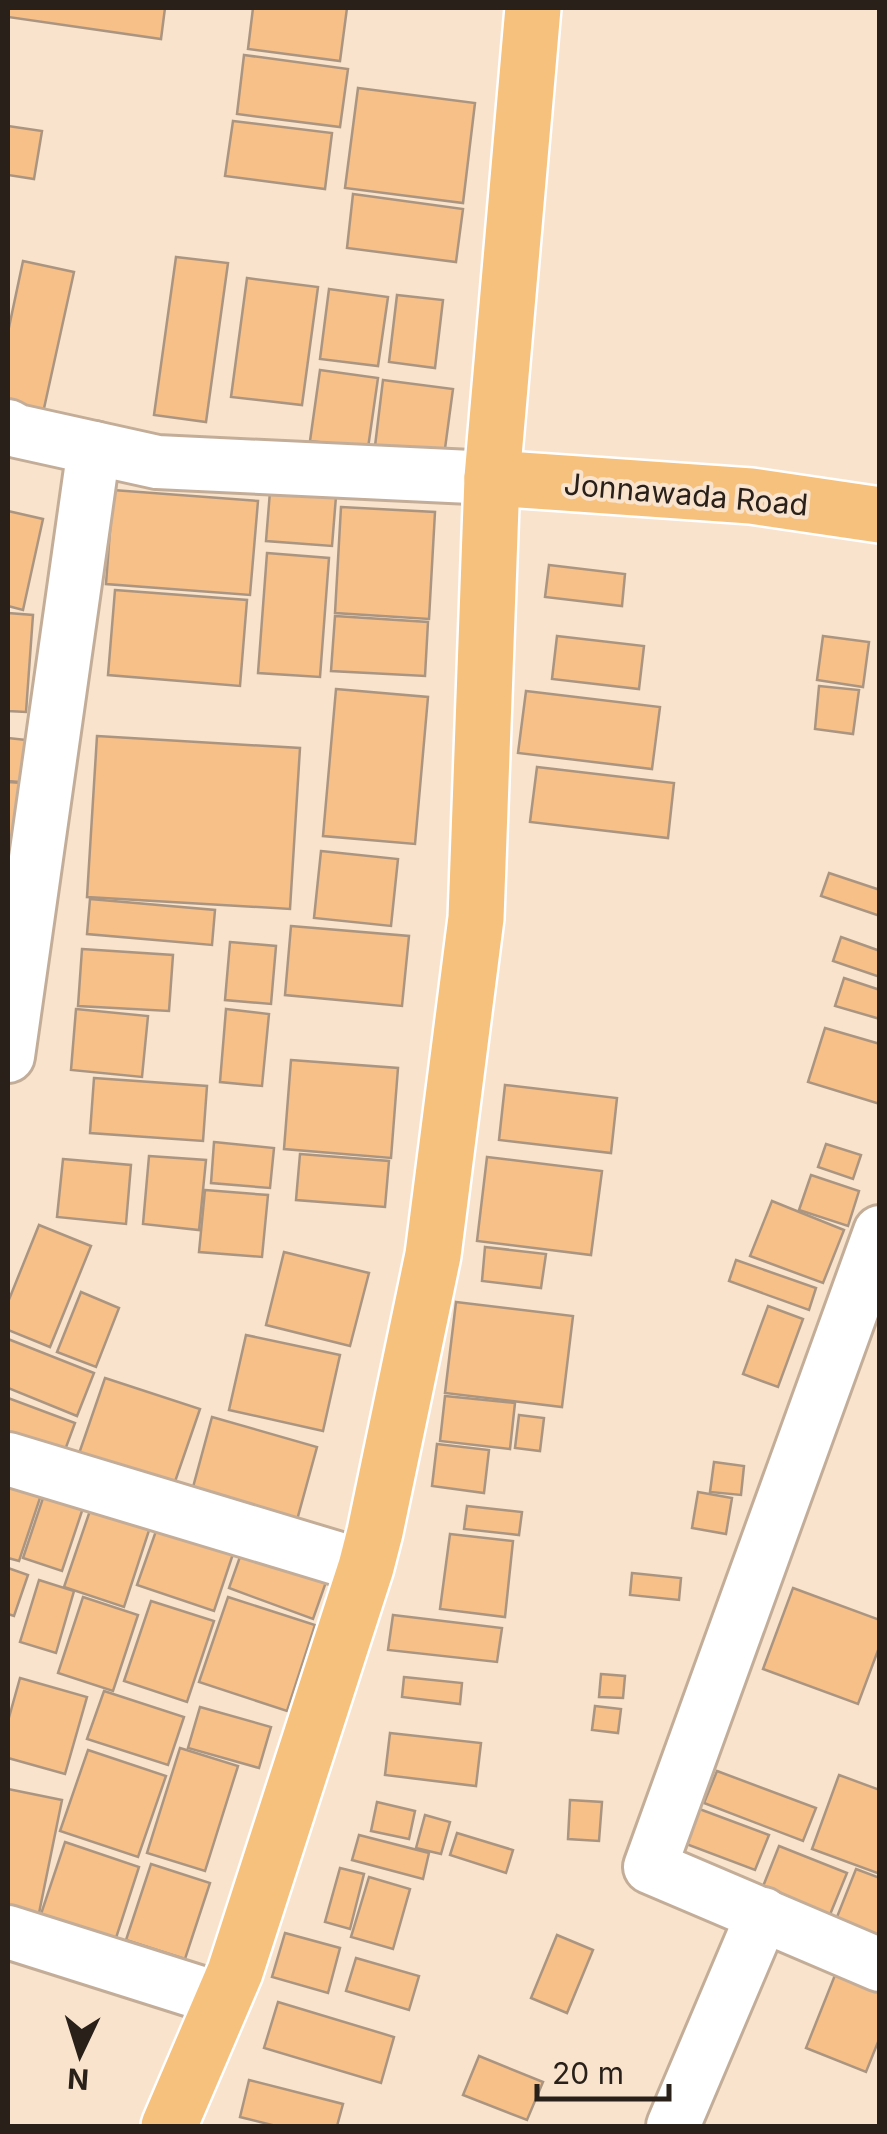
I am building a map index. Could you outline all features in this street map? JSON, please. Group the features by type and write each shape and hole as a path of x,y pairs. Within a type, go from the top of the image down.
{"main road":[{"path":"169,2126 235,1972 366,1567 433,1255 476,918 492,478 533,8"},
{"name":"Jonnawada Road","path":"492,478 751,496 880,515"}],"street":[{"path":"8,426 158,462 492,478"},
{"path":"8,1056 94,448"},
{"path":"880,1232 650,1867 880,1964"},
{"path":"8,1459 366,1567"},
{"path":"673,2126 763,1914"},
{"path":"8,1932 223,2000"}],"building":[{"path":"8,8 165,8 161,39 8,17"},
{"path":"253,8 347,8 340,61 248,49"},
{"path":"244,55 348,69 340,127 237,114"},
{"path":"358,88 475,103 463,203 345,188"},
{"path":"233,121 332,133 325,189 225,176"},
{"path":"8,126 42,131 34,179 8,175"},
{"path":"353,194 463,209 456,262 347,248"},
{"path":"176,257 228,263 206,422 154,415"},
{"path":"23,261 74,272 41,422 8,414 8,332"},
{"path":"247,278 318,287 302,405 231,397"},
{"path":"329,289 388,297 378,366 320,359"},
{"path":"397,295 443,300 435,368 389,362"},
{"path":"320,370 378,378 368,448 310,441"},
{"path":"383,380 453,389 444,456 375,446"},
{"path":"271,479 337,484 332,546 266,541"},
{"path":"113,490 258,501 250,595 106,584"},
{"path":"341,507 435,512 429,619 335,613"},
{"path":"8,511 43,519 23,610 8,606"},
{"path":"267,553 329,558 320,677 258,673"},
{"path":"549,565 625,574 622,606 545,597"},
{"path":"115,590 247,600 240,686 108,675"},
{"path":"8,613 33,615 26,712 8,711"},
{"path":"335,616 428,622 425,676 331,671"},
{"path":"557,636 644,646 639,689 552,679"},
{"path":"823,636 869,642 863,687 817,680"},
{"path":"819,686 859,690 853,734 815,729"},
{"path":"336,689 428,697 415,844 323,836"},
{"path":"526,691 660,707 652,769 518,753"},
{"path":"97,736 300,748 290,909 87,897"},
{"path":"8,738 36,741 31,783 8,781"},
{"path":"537,767 674,783 668,838 530,822"},
{"path":"8,782 22,783 18,836 8,836"},
{"path":"321,851 398,859 391,926 314,918"},
{"path":"829,873 880,890 880,916 821,896"},
{"path":"90,899 215,910 212,945 87,934"},
{"path":"291,926 409,936 402,1006 285,995"},
{"path":"841,937 880,951 880,977 833,961"},
{"path":"230,942 276,946 271,1004 225,1000"},
{"path":"82,949 173,955 169,1011 78,1006"},
{"path":"844,978 880,990 880,1019 835,1006"},
{"path":"76,1009 148,1016 142,1077 71,1070"},
{"path":"226,1009 269,1014 262,1086 220,1082"},
{"path":"825,1028 880,1044 880,1104 808,1082"},
{"path":"291,1060 398,1068 391,1158 284,1149"},
{"path":"94,1078 207,1086 203,1141 90,1133"},
{"path":"505,1085 617,1098 611,1153 499,1140"},
{"path":"214,1142 274,1148 270,1188 211,1183"},
{"path":"826,1144 861,1155 853,1179 818,1167"},
{"path":"300,1154 389,1161 385,1207 296,1200"},
{"path":"149,1156 206,1160 199,1230 143,1224"},
{"path":"487,1157 602,1171 591,1255 477,1241"},
{"path":"63,1159 131,1165 126,1224 57,1217"},
{"path":"811,1175 859,1191 848,1226 799,1210"},
{"path":"205,1190 268,1195 262,1257 199,1252"},
{"path":"772,1201 844,1230 823,1283 750,1256"},
{"path":"39,1225 91,1246 50,1347 8,1330 8,1302"},
{"path":"485,1247 546,1254 541,1288 482,1281"},
{"path":"284,1252 369,1273 350,1346 266,1325"},
{"path":"736,1260 816,1288 809,1310 729,1281"},
{"path":"81,1292 119,1308 96,1367 57,1352"},
{"path":"456,1302 573,1316 562,1407 445,1393"},
{"path":"768,1306 803,1319 778,1387 743,1374"},
{"path":"246,1335 340,1355 323,1431 229,1410"},
{"path":"8,1339 94,1373 77,1416 8,1388"},
{"path":"105,1378 200,1409 168,1502 73,1471"},
{"path":"445,1396 515,1403 510,1449 440,1441"},
{"path":"8,1398 75,1423 58,1469 8,1450"},
{"path":"519,1415 544,1418 540,1451 515,1448"},
{"path":"212,1417 317,1447 294,1531 189,1502"},
{"path":"437,1444 489,1450 484,1493 432,1486"},
{"path":"714,1462 744,1466 741,1495 710,1492"},
{"path":"8,1468 47,1477 19,1561 8,1558"},
{"path":"50,1477 89,1490 62,1571 23,1558"},
{"path":"698,1492 732,1498 726,1534 692,1528"},
{"path":"96,1493 155,1512 124,1607 64,1587"},
{"path":"467,1506 522,1512 519,1535 464,1529"},
{"path":"162,1514 238,1539 214,1611 137,1585"},
{"path":"248,1534 332,1565 313,1619 229,1588"},
{"path":"450,1534 513,1541 505,1617 440,1609"},
{"path":"8,1568 28,1575 14,1616 8,1614"},
{"path":"632,1573 681,1578 679,1600 630,1595"},
{"path":"39,1580 74,1591 56,1653 20,1642"},
{"path":"793,1588 880,1620 880,1645 858,1704 763,1669"},
{"path":"83,1597 138,1615 113,1691 58,1673"},
{"path":"228,1597 315,1625 287,1711 199,1682"},
{"path":"151,1601 214,1621 187,1702 124,1681"},
{"path":"393,1615 502,1628 497,1662 388,1650"},
{"path":"601,1674 625,1676 623,1698 599,1697"},
{"path":"404,1677 462,1683 460,1704 402,1697"},
{"path":"20,1678 87,1697 65,1774 8,1758 8,1721"},
{"path":"104,1691 184,1717 168,1765 87,1739"},
{"path":"595,1706 621,1709 618,1733 592,1730"},
{"path":"200,1707 271,1727 259,1768 188,1748"},
{"path":"390,1733 481,1743 476,1786 385,1775"},
{"path":"180,1748 238,1766 205,1871 147,1853"},
{"path":"88,1750 166,1776 138,1857 60,1831"},
{"path":"717,1771 816,1808 803,1841 704,1803"},
{"path":"839,1775 880,1790 880,1874 812,1849"},
{"path":"8,1789 62,1800 38,1918 8,1912"},
{"path":"570,1800 602,1802 599,1841 568,1839"},
{"path":"377,1802 415,1811 409,1839 371,1831"},
{"path":"686,1804 769,1835 755,1870 673,1839"},
{"path":"425,1815 450,1822 441,1854 416,1848"},
{"path":"457,1833 513,1850 506,1873 450,1855"},
{"path":"359,1835 429,1853 423,1879 352,1860"},
{"path":"65,1842 139,1867 116,1938 41,1914"},
{"path":"779,1846 847,1873 829,1917 762,1889"},
{"path":"151,1864 210,1883 185,1959 126,1940"},
{"path":"340,1868 364,1874 350,1929 325,1922"},
{"path":"856,1869 880,1878 880,1939 835,1922"},
{"path":"369,1877 410,1889 393,1949 351,1937"},
{"path":"285,1933 340,1948 328,1993 272,1977"},
{"path":"557,1935 593,1950 567,2013 531,1998"},
{"path":"356,1958 419,1976 409,2010 346,1991"},
{"path":"841,1960 880,1975 880,2037 866,2072 806,2048"},
{"path":"278,2002 394,2037 381,2083 264,2048"},
{"path":"479,2056 543,2082 527,2120 463,2095"},
{"path":"249,2080 343,2104 337,2126 276,2126 240,2117"}]}
